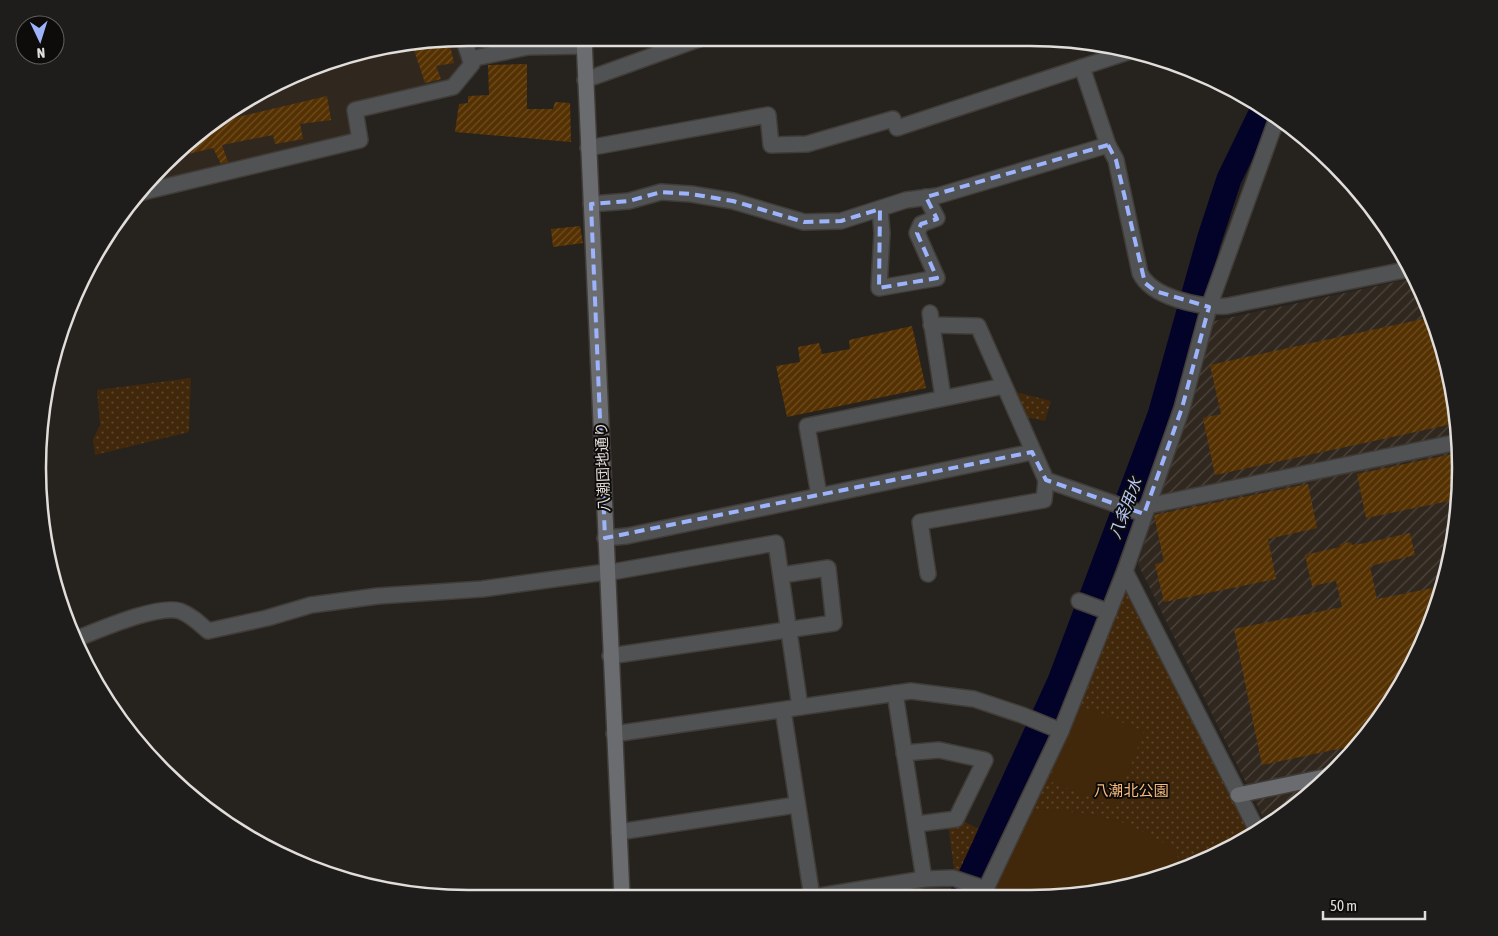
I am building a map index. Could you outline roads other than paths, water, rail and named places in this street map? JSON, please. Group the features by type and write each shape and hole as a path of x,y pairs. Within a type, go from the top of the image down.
{"street":[{"path":"151,190 360,140 355,110 453,87 472,64 466,46"},
{"path":"470,59 514,46"},
{"name":"八潮団地通り","path":"584,46 606,572 622,890"},
{"path":"585,80 680,46"},
{"path":"588,148 768,115 771,145 807,144 895,123 1117,55"},
{"path":"1082,67 1108,145 1116,160 1140,273 1145,283 1155,291 1209,307 1227,306 1402,271"},
{"path":"985,890 1056,729 1104,610 1125,571 1142,510 1182,408 1209,307 1275,124"},
{"path":"591,204 628,201 661,192 691,194 733,201 804,222 841,221 906,200 937,196 1108,145"},
{"path":"880,209 882,233 879,288 937,278 917,233 921,224 937,218 926,198"},
{"path":"928,574 920,522 1044,500 1046,480 978,326 931,319 943,397"},
{"path":"819,495 807,426 1004,386"},
{"path":"1046,480 1142,510 1451,443"},
{"path":"605,538 627,536 1032,452"},
{"path":"82,637 148,613 177,610 190,615 208,631 267,618 312,605 378,596 482,589 606,572 776,542 800,707"},
{"path":"610,656 834,623 828,568 782,575"},
{"path":"1125,571 1254,825"},
{"path":"1079,602 1104,610"},
{"path":"614,734 911,691 951,695 974,700 1022,715 1056,729"},
{"path":"895,693 917,824 924,879"},
{"path":"783,710 796,805 812,890"},
{"path":"904,753 939,750 985,760 956,819 917,824"},
{"path":"1238,795 1314,779"},
{"path":"619,832 796,805"},
{"path":"852,890 924,879 953,878 978,890"}],"waterway":[{"name":"八条用水","path":"964,890 1060,681 1160,415 1209,240 1229,179 1260,115"}],"park label":[{"name":"八潮北公園","path":"1131,791"}]}
